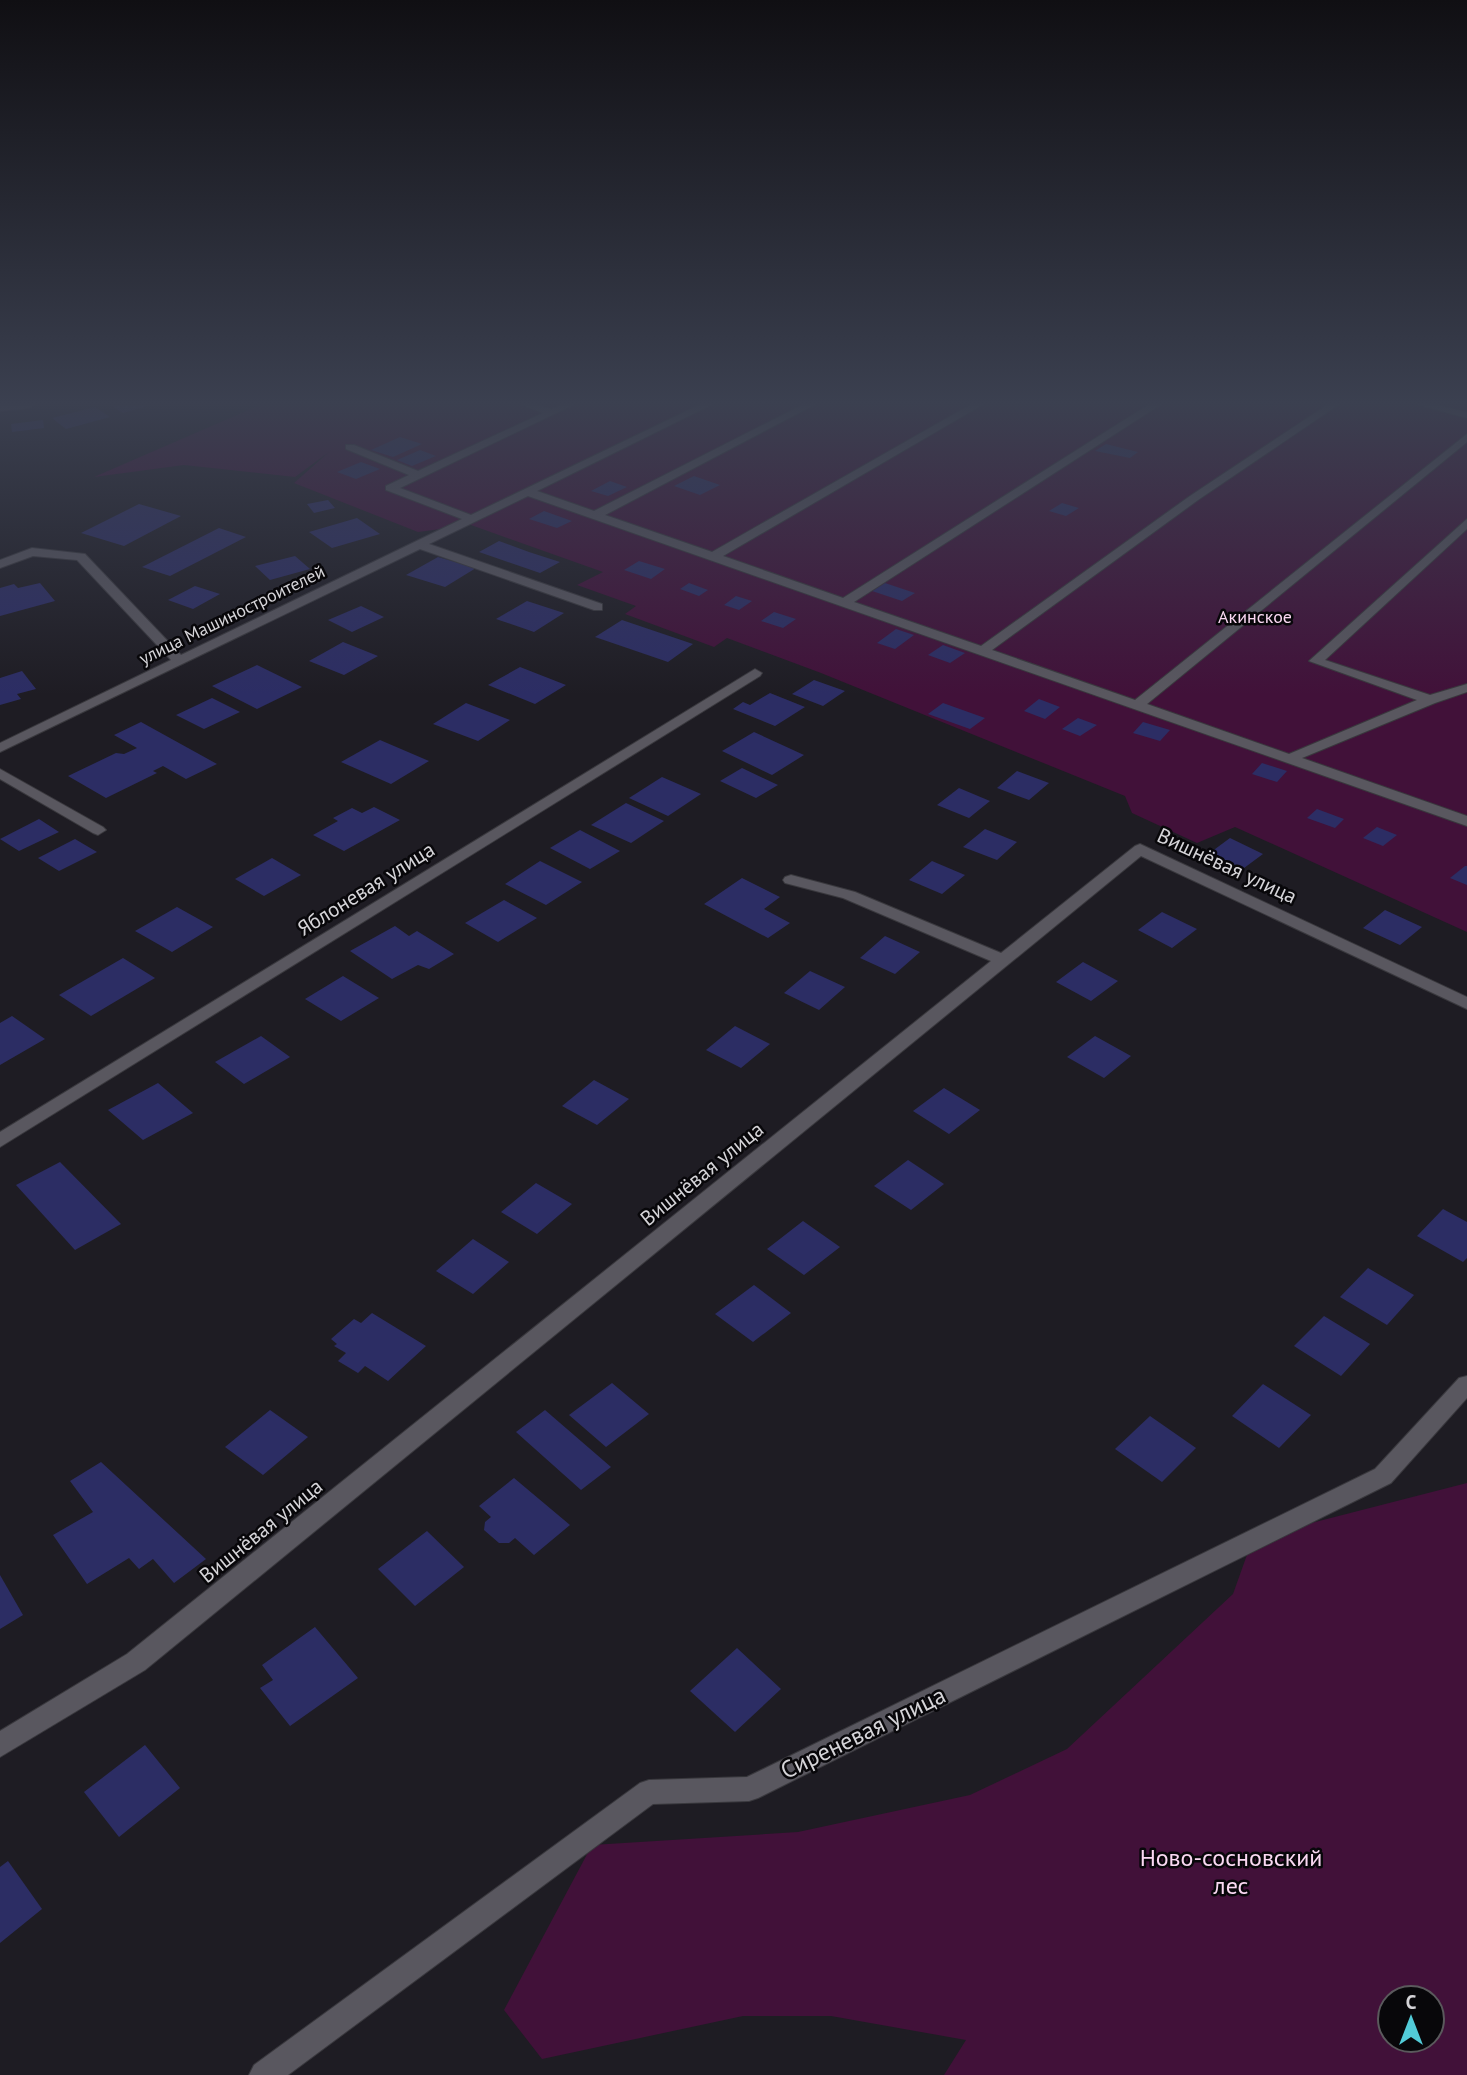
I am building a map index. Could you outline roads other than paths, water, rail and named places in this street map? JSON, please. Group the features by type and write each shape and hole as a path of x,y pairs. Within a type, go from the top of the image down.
{"street":[{"path":"425,502 469,519"},
{"name":"улица Машиностроителей","path":"0,748 504,502"},
{"path":"555,502 1467,821"},
{"path":"593,516 621,502"},
{"path":"714,556 808,502"},
{"path":"845,602 999,502"},
{"path":"984,650 1189,502"},
{"path":"1137,705 1387,502"},
{"path":"1430,700 1316,661 1467,523"},
{"path":"418,544 598,607"},
{"path":"0,564 32,552 81,557 178,661"},
{"name":"Яблоневая улица","path":"0,1141 755,673"},
{"path":"1288,759 1430,700 1467,688"},
{"path":"0,773 98,830"},
{"name":"Вишнёвая улица","path":"0,1745 136,1662 1140,849 1467,1004"},
{"path":"791,880 849,895 1003,960"},
{"name":"Сиреневая улица","path":"264,2075 649,1792 749,1789 1383,1476 1467,1384"}],"park label":[{"name":"Акинское","path":"1255,617"},
{"name":"Ново-сосновский лес","path":"1231,1872"}]}
